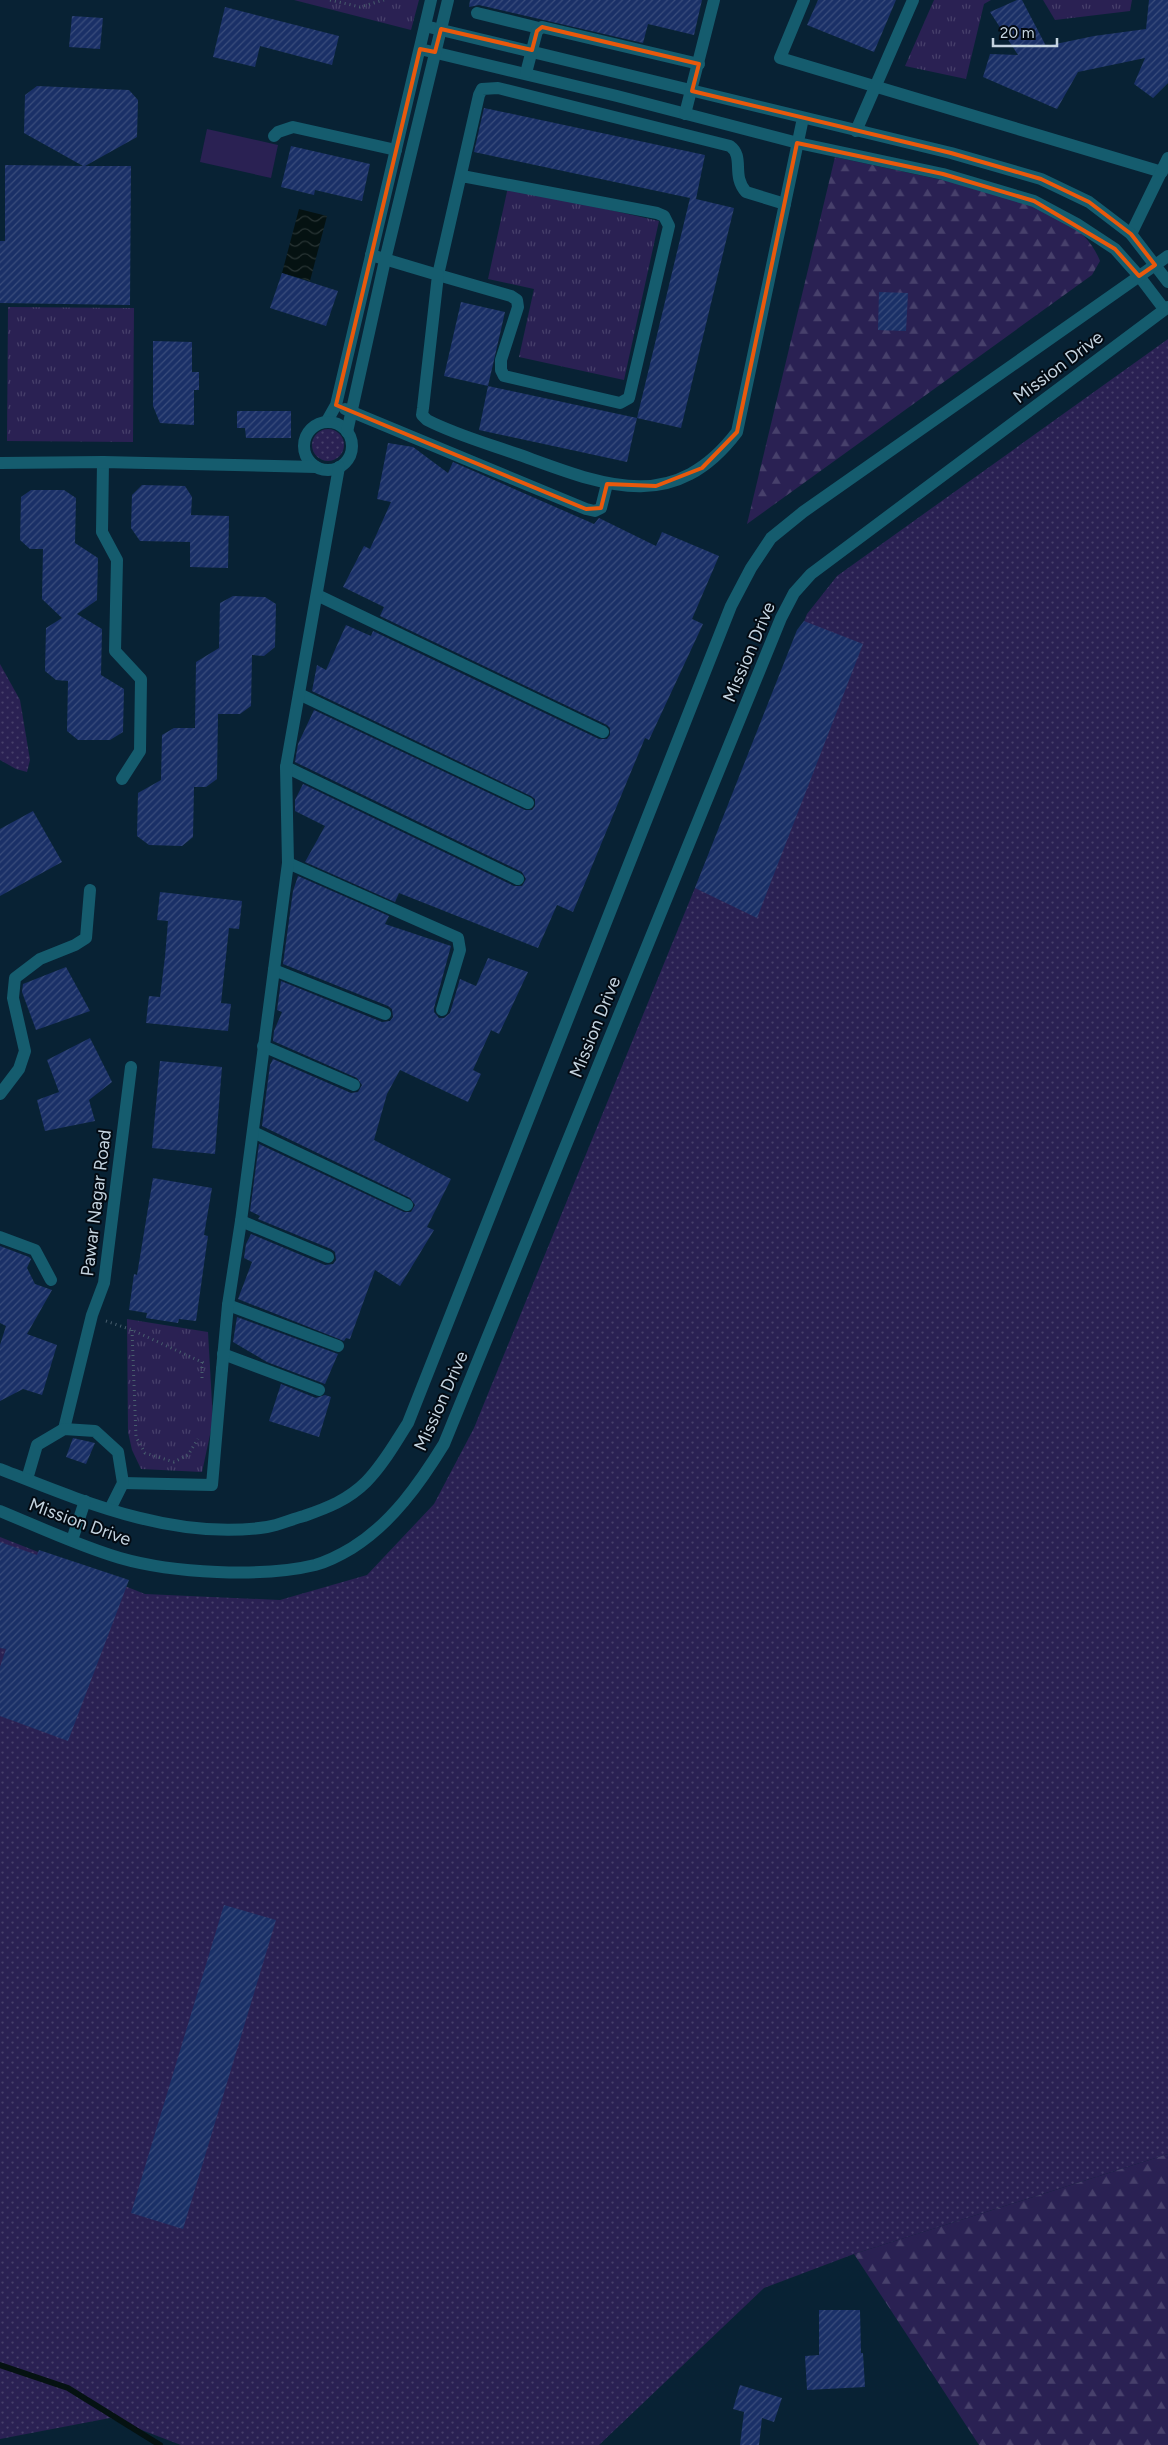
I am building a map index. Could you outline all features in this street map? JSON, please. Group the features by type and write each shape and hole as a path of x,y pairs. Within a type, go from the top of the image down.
{"street":[{"path":"316,467 306,456 304,440 312,427 327,421 336,405 431,0"},
{"path":"0,463 103,462 316,467 324,470 340,466 346,461 352,447 348,432 385,260 448,0"},
{"path":"684,114 692,91 714,0"},
{"path":"804,0 780,58 1162,172"},
{"path":"856,131 913,0"},
{"path":"477,13 699,64"},
{"path":"425,26 532,50 692,91 951,153 1041,179 1089,202 1130,234 1168,282"},
{"path":"526,73 539,28"},
{"path":"420,49 526,73 798,143 943,174 1042,205 1077,224 1115,249 1166,308"},
{"path":"785,204 746,192 738,179 738,155 730,146 498,88 486,87 479,95 438,275 422,414 427,420 585,479 608,484 656,486 680,480 702,468 722,452 737,432 798,143 803,118"},
{"path":"610,116 617,96"},
{"path":"274,136 278,132 293,127 396,150"},
{"path":"943,174 951,153"},
{"path":"1130,234 1168,158"},
{"path":"371,255 511,296 516,300 518,307 501,360 500,370 504,376 620,404 630,398 669,226 667,220 657,213 462,176"},
{"name":"Mission Drive","path":"0,1469 86,1502 110,1509 180,1526 218,1530 268,1527 334,1506 366,1482 388,1454 408,1423 731,606 751,568 770,538 803,512 1168,256"},
{"name":"Mission Drive","path":"0,1511 120,1558 171,1567 223,1572 268,1571 315,1565 352,1548 383,1523 417,1487 444,1444 773,636 794,593 811,574 1166,308"},
{"path":"336,405 586,509 595,511 601,508 608,484"},
{"path":"327,421 342,426 348,432"},
{"path":"103,462 102,532 117,560 115,651 142,679 140,751 122,780"},
{"path":"123,1483 212,1485 228,1305 241,1221 288,863 286,768 340,466"},
{"path":"317,595 604,732"},
{"path":"299,694 528,803"},
{"path":"286,768 518,879"},
{"path":"288,863 458,938 460,950 442,1010"},
{"path":"0,1094 19,1069 25,1051 12,998 15,978 40,959 75,945 86,938 90,890"},
{"path":"274,970 385,1014"},
{"path":"264,1046 354,1085"},
{"name":"Pawar Nagar Road","path":"64,1429 92,1316 104,1283 131,1067"},
{"path":"253,1132 407,1205"},
{"path":"241,1221 328,1257"},
{"path":"0,1237 35,1250 51,1280"},
{"path":"228,1305 338,1346"},
{"path":"224,1354 319,1390"},
{"path":"27,1479 37,1446 64,1429 95,1431 118,1452 123,1483 110,1509"},
{"path":"72,1540 86,1502"}],"path":[{"path":"330,0 360,7 384,0"},
{"path":"92,1316 132,1330 202,1362 222,1369"},
{"path":"132,1330 136,1436 145,1453 174,1462 188,1455 200,1433"},
{"path":"202,1362 202,1387"}],"highlighted area":[{"path":"542,27 699,64 692,91 951,153 1041,179 1089,202 1131,234 1155,265 1139,276 1115,249 1034,201 943,174 797,143 737,432 702,468 656,486 607,484 601,508 586,509 336,405 420,49 435,52 441,29 532,50 537,31"}],"green space":[{"path":"294,0 419,0 411,30"},
{"path":"934,0 991,0 984,4 966,79 905,66"},
{"path":"1043,0 1132,0 1130,11 1055,20"},
{"path":"207,129 278,145 271,178 200,162"},
{"path":"835,157 979,188 1028,202 1051,212 1072,225 1088,241 1100,261 1092,275 747,524"},
{"path":"508,187 659,221 624,380 519,357 534,289 488,279"},
{"path":"8,307 134,308 133,442 7,441"},
{"path":"1168,339 1168,2154 854,2254 764,2288 599,2445 181,2445 110,2418 0,2439 0,1537 145,1594 280,1600 367,1575 434,1504 474,1428 807,614 837,576"},
{"path":"328,429 334,430 339,434 343,439 343,451 339,456 334,460 328,461 322,460 317,456 313,451 312,445 313,439 317,434 322,430"},
{"path":"0,664 20,700 30,760 27,772 16,769 0,760"},
{"path":"127,1319 208,1332 213,1421 202,1472 141,1469 132,1450 128,1432"},
{"path":"1168,2154 1168,2445 979,2445 854,2254"}],"water":[{"path":"299,209 327,216 310,281 282,273"}],"building":[{"path":"470,0 702,0 694,35 648,24 643,43 479,5 469,7"},
{"path":"818,0 896,0 874,52 807,25"},
{"path":"1017,0 1022,0 1046,46 1094,36 1146,29 1149,0 1168,0 1168,83 1153,98 1134,84 1145,58 1078,72 1057,109 983,77 990,54 1018,55 990,12"},
{"path":"225,7 339,36 332,65 260,46 255,67 213,57"},
{"path":"72,16 103,18 100,49 69,47"},
{"path":"37,86 129,90 138,100 137,137 85,166 131,166 130,305 0,303 0,241 5,241 5,165 83,166 24,133 25,95"},
{"path":"484,108 705,155 696,199 734,208 681,428 637,418 690,198 474,152"},
{"path":"291,146 370,164 362,201 315,190 314,195 281,187"},
{"path":"282,273 338,291 326,326 270,308"},
{"path":"879,292 908,293 906,331 878,330"},
{"path":"461,302 505,312 488,386 444,376"},
{"path":"153,341 192,342 192,372 199,372 199,390 194,390 194,425 160,423 153,406"},
{"path":"488,386 637,418 627,462 479,430"},
{"path":"237,411 291,411 291,438 246,438 245,428 237,428"},
{"path":"388,443 413,447 448,473 453,462 594,524 599,518 656,546 662,532 719,556 692,619 703,624 649,740 645,738 573,912 557,905 538,948 399,893 395,902 305,862 325,826 295,811 295,800 303,784 514,886 522,886 526,879 522,872 295,762 298,744 314,710 525,810 532,810 535,806 535,799 531,796 312,691 317,665 326,670 346,625 371,636 373,631 599,739 607,739 610,735 610,728 607,725 380,616 384,607 343,587 364,546 370,549 391,502 377,499"},
{"path":"142,485 185,486 192,497 191,515 229,516 228,568 190,567 190,542 140,541 131,528 132,495"},
{"path":"31,490 64,490 76,498 75,543 98,558 97,600 77,614 102,629 101,675 124,689 123,732 110,740 78,740 67,731 68,681 56,680 45,671 46,628 62,618 42,599 43,549 30,549 20,540 21,497"},
{"path":"233,596 265,597 276,604 275,647 264,656 252,655 251,706 240,714 218,714 217,779 206,787 194,787 193,837 182,846 149,845 137,836 138,793 161,780 162,735 174,728 195,728 196,662 219,648 220,603"},
{"path":"804,621 863,644 757,918 695,888 797,630"},
{"path":"33,811 62,862 0,896 0,829"},
{"path":"298,876 389,916 385,924 451,946 434,1008 434,1012 439,1018 444,1018 450,1013 460,979 476,986 488,958 528,972 499,1034 491,1030 473,1070 481,1074 468,1102 400,1070 387,1094 374,1140 451,1179 427,1227 434,1230 400,1286 375,1270 350,1339 346,1338 344,1341 238,1299 252,1262 244,1258 246,1244 251,1234 325,1265 333,1264 336,1260 335,1252 331,1249 258,1219 260,1216 250,1211 259,1144 404,1212 411,1212 415,1205 410,1198 262,1126 270,1065 273,1059 351,1093 358,1092 362,1085 357,1078 273,1041 274,1031 282,1012 277,1010 281,981 382,1022 390,1021 393,1017 392,1009 388,1006 283,964 293,891"},
{"path":"160,892 242,901 239,929 229,928 221,1003 231,1004 228,1031 146,1023 149,996 160,997 165,957 168,921 157,920"},
{"path":"66,967 90,1011 36,1030 22,992 23,984"},
{"path":"90,1038 112,1082 89,1100 95,1121 45,1131 37,1100 59,1092 47,1060"},
{"path":"160,1061 222,1067 215,1154 152,1148"},
{"path":"153,1178 212,1188 204,1235 208,1236 196,1321 179,1319 178,1323 146,1318 147,1313 129,1310 134,1274 137,1275"},
{"path":"0,1246 29,1257 31,1259 27,1268 35,1284 52,1290 27,1334 57,1345 42,1395 23,1389 0,1401 0,1345 6,1326 0,1323"},
{"path":"237,1317 338,1354 325,1384 267,1362 233,1342"},
{"path":"281,1384 316,1398 325,1395 331,1397 319,1437 269,1421"},
{"path":"73,1438 95,1443 86,1464 66,1457"},
{"path":"0,1542 37,1555 39,1550 129,1580 68,1741 0,1716 0,1667 6,1649 0,1648"},
{"path":"224,1905 276,1920 183,2229 131,2213"},
{"path":"819,2310 860,2310 861,2353 863,2353 865,2387 807,2390 805,2356 819,2355"},
{"path":"740,2385 782,2398 774,2422 762,2418 759,2445 740,2445 744,2412 733,2409"}],"waterway":[{"path":"0,2365 68,2388 160,2445"}]}
